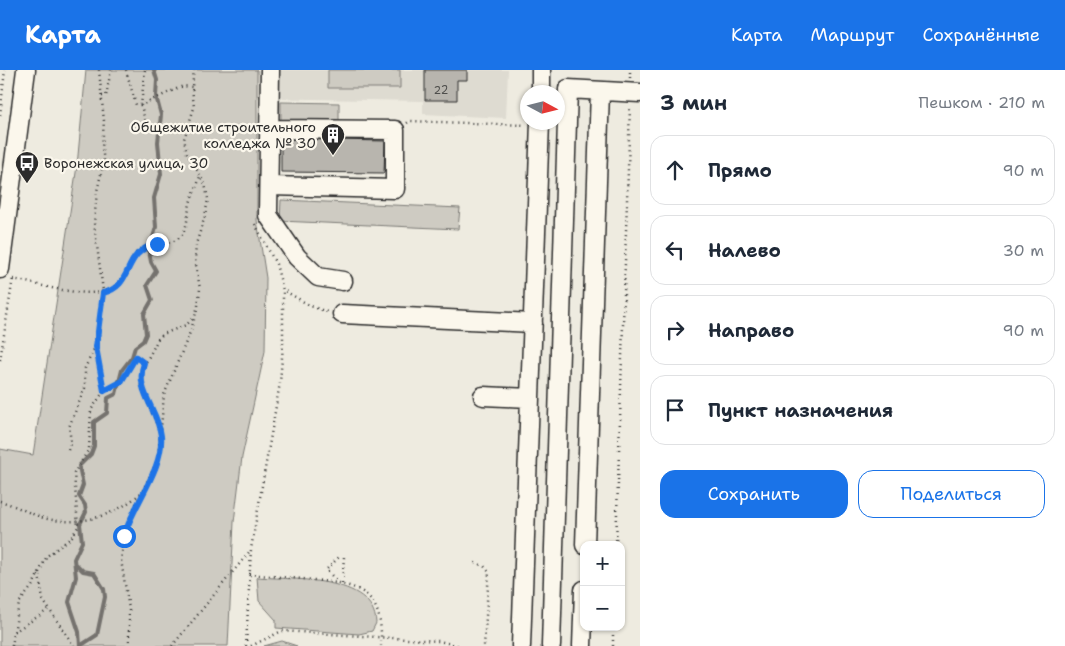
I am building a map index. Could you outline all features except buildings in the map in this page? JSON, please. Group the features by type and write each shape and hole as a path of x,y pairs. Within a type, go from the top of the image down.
{"street":[{"path":"6,274 26,70"},
{"path":"270,70 268,215 297,257 318,277 343,281"},
{"path":"541,70 541,85"},
{"path":"551,646 568,90 635,93"},
{"path":"585,541 600,91"},
{"path":"269,129 395,130 395,189 269,186"},
{"path":"521,646 540,130"},
{"path":"338,314 532,323"},
{"path":"483,396 530,398"},
{"path":"582,646 583,631"}],"path":[{"path":"0,115 5,70"},
{"path":"100,70 104,161 97,191 94,222 103,293 96,343 97,362 104,391"},
{"path":"102,96 106,96 111,70"},
{"path":"126,70 136,105 141,105 183,86 192,87"},
{"path":"145,70 141,105 148,132"},
{"path":"129,646 130,623 122,572 122,547 128,523 158,460 164,395 196,316 200,289 195,259 196,244 206,216 208,199 205,184 187,153 184,139 194,108 192,87 194,70"},
{"path":"616,541 635,93 630,70"},
{"path":"410,121 508,125"},
{"path":"6,274 86,293 103,293 122,281 137,252 146,247 174,241 181,237 185,231 190,205 200,174"},
{"path":"246,646 252,549 280,383 284,345 283,290 276,264 256,229 254,217"},
{"path":"283,290 311,306 338,314"},
{"path":"161,435 141,385 144,363 163,334 186,325 196,316"},
{"path":"68,450 71,442 69,427 85,388 85,368 96,343"},
{"path":"12,646 19,603 47,556 74,534 78,520 74,473 89,449 91,410 104,391 121,382 136,357 144,363"},
{"path":"0,501 41,517 78,520 112,513 127,505 145,489"},
{"path":"172,646 252,549"},
{"path":"340,557 326,570 340,583"},
{"path":"340,583 344,557"},
{"path":"475,563 484,566 489,572 484,646"},
{"path":"38,574 43,600 74,646"},
{"path":"249,574 340,583 359,590 369,597 375,605 382,626 381,646"},
{"path":"14,632 48,610"},
{"path":"251,646 282,631 438,641 460,646"},
{"path":"613,631 613,646"}],"shaded area":[{"path":"86,70 257,70 257,220 266,278 265,351 242,457 234,522 228,646 0,646 0,449 33,455 77,166"},
{"path":"257,70 508,70 506,118 423,114 423,101 257,98"},
{"path":"328,70 400,70 400,88 328,88"},
{"path":"281,102 339,103 339,127 281,126"},
{"path":"281,200 460,208 458,229 280,221"},
{"path":"257,577 310,580 347,588 361,596 372,607 376,623 372,631 359,634 276,628 276,620 259,601"},
{"path":"282,641 297,646 264,646"}],"waterway":[{"path":"80,646 79,632 69,602 76,577 74,559 82,542 80,524 86,512 85,505 79,496 83,485 79,466 91,454 94,446 94,422 107,413 108,398 116,394 122,370 132,357 135,347 143,341 146,334 144,314 152,300 147,285 156,271 151,262 149,251 156,227 154,198 161,174 158,142 161,115 156,96 157,80 154,70"},
{"path":"77,565 83,571 94,573 104,589 105,597 97,635 80,646"}],"place":[{"name":"Общежитие строительного колледжа № 30","path":"333,156"},
{"name":"Воронежская улица, 30","path":"27,184"}],"route":[{"path":"124,536 132,511 158,460 161,435 141,385 144,363 136,357 121,382 104,391 97,362 97,331 103,293 115,288 122,281 137,252 157,244"}]}
